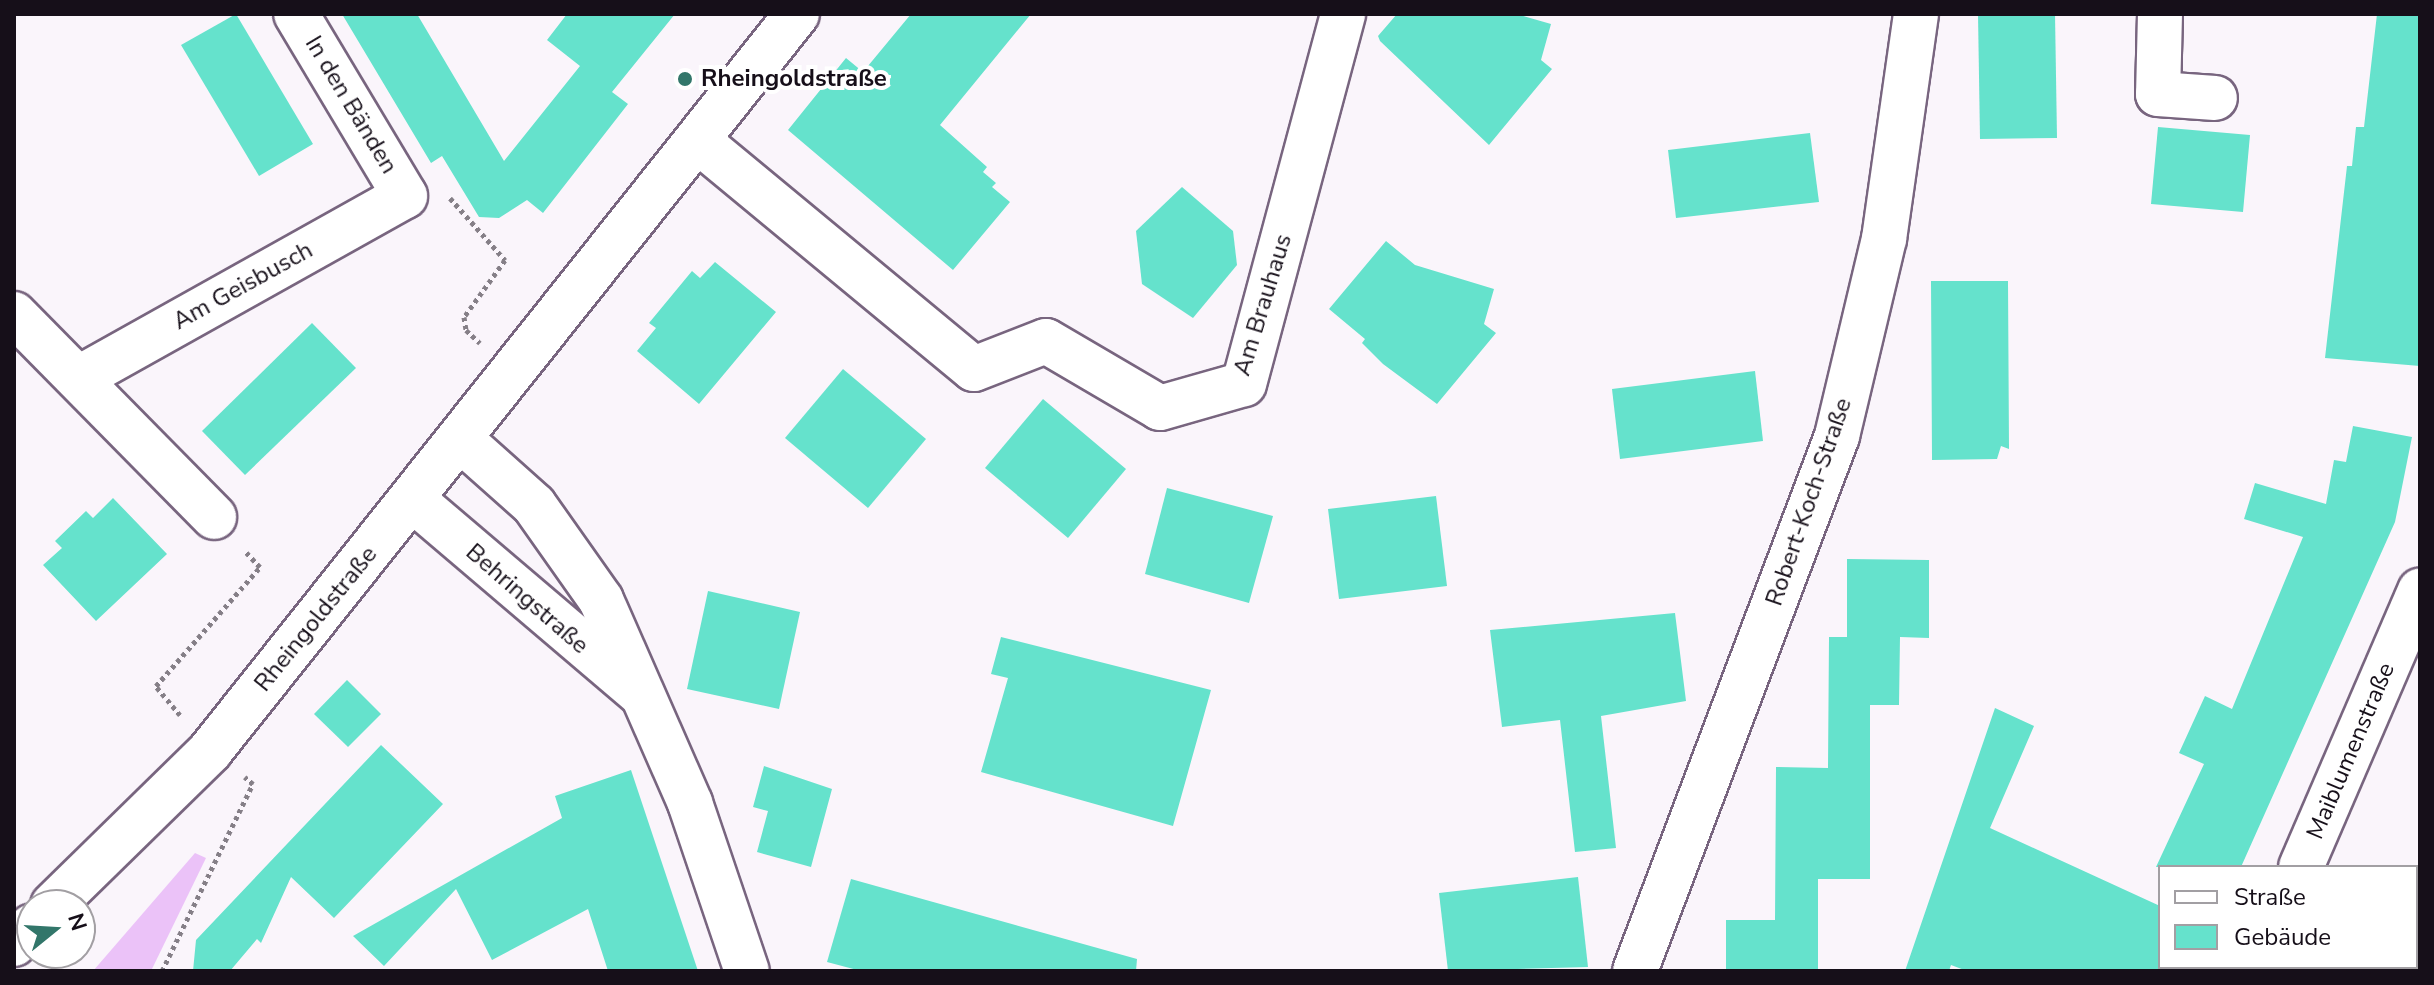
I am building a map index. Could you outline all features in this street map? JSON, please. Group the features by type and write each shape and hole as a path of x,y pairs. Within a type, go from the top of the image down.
{"street":[{"name":"In den Bänden","path":"296,14 405,196"},
{"name":"Rheingoldstraße","path":"69,889 210,751 797,14"},
{"name":"Am Brauhaus","path":"697,140 974,369 1046,341 1160,408 1244,384 1343,14"},
{"name":"Robert-Koch-Straße","path":"1635,971 1837,436 1884,239 1916,14"},
{"path":"2160,14 2158,94 2215,98"},
{"name":"Am Geisbusch","path":"81,377 405,196"},
{"path":"14,314 81,377 214,517"},
{"name":"Behringstraße","path":"460,439 534,505 601,600 690,803 747,971"},
{"name":"Behringstraße","path":"412,499 644,696"},
{"name":"Maiblumenstraße","path":"2302,865 2420,591"}],"path":[{"path":"405,196 442,189 505,260 464,317 466,330 513,374"},
{"path":"162,971 253,784 210,751 156,686 260,567 214,517"}],"shaded area":[{"path":"195,853 206,858 151,971 93,971"}],"building":[{"path":"236,14 313,144 259,176 181,45"},
{"path":"342,14 417,14 504,161 580,66 547,40 567,14 675,14 612,92 628,104 543,213 527,200 499,218 479,217 442,156 431,163"},
{"path":"911,14 1031,14 940,125 987,167 983,172 996,183 992,187 1010,202 953,270 788,130 846,58 863,72"},
{"path":"1397,14 1516,14 1551,24 1541,60 1552,69 1489,145 1380,41 1378,36"},
{"path":"1978,14 2055,14 2057,138 1980,139"},
{"path":"2377,14 2420,14 2420,366 2325,358 2347,166 2352,166 2356,127 2364,127"},
{"path":"2158,127 2250,135 2243,212 2151,204"},
{"path":"1810,133 1819,202 1676,218 1668,150"},
{"path":"1182,187 1233,231 1237,265 1193,318 1142,284 1136,231"},
{"path":"1386,241 1415,265 1494,289 1484,324 1496,333 1437,404 1383,364 1362,343 1365,339 1329,309"},
{"path":"715,262 776,312 699,404 637,351 656,328 649,323 692,271 700,278"},
{"path":"1931,281 2008,281 2009,449 2001,446 1997,459 1932,460"},
{"path":"312,323 356,368 245,475 202,431"},
{"path":"843,369 926,439 868,508 785,438"},
{"path":"1755,371 1763,441 1620,459 1612,389"},
{"path":"1043,399 1126,469 1068,538 985,468"},
{"path":"2353,426 2412,437 2395,522 2242,865 2156,867 2204,764 2179,753 2205,696 2232,709 2303,537 2244,519 2255,483 2326,504 2334,460 2346,462"},
{"path":"1167,488 1273,516 1249,603 1145,574"},
{"path":"1436,496 1447,586 1339,599 1328,509"},
{"path":"113,498 167,554 96,621 43,565 62,548 55,541 86,511 93,518"},
{"path":"1847,559 1929,560 1929,638 1900,637 1899,705 1870,705 1870,879 1818,879 1818,971 1726,971 1726,920 1775,920 1776,767 1828,768 1829,637 1847,637"},
{"path":"708,591 800,612 779,709 687,689"},
{"path":"1675,613 1686,701 1601,716 1616,848 1575,852 1560,720 1502,727 1490,630"},
{"path":"1001,637 1211,690 1173,826 981,772 1008,678 991,674"},
{"path":"347,680 381,714 348,747 314,714"},
{"path":"1995,708 2034,726 1990,828 2158,905 2160,971 1967,971 1951,965 1949,971 1905,971"},
{"path":"381,745 443,804 334,918 291,877 261,943 257,939 230,971 193,971 196,940"},
{"path":"764,766 832,789 811,867 757,852 768,811 753,807"},
{"path":"631,770 698,971 608,971 588,909 492,960 456,889 384,966 353,936 562,818 555,796"},
{"path":"1578,877 1588,967 1448,971 1439,893"},
{"path":"851,879 1137,959 1136,971 861,971 827,962"}],"place":[{"name":"Rheingoldstraße","path":"685,79"}]}
